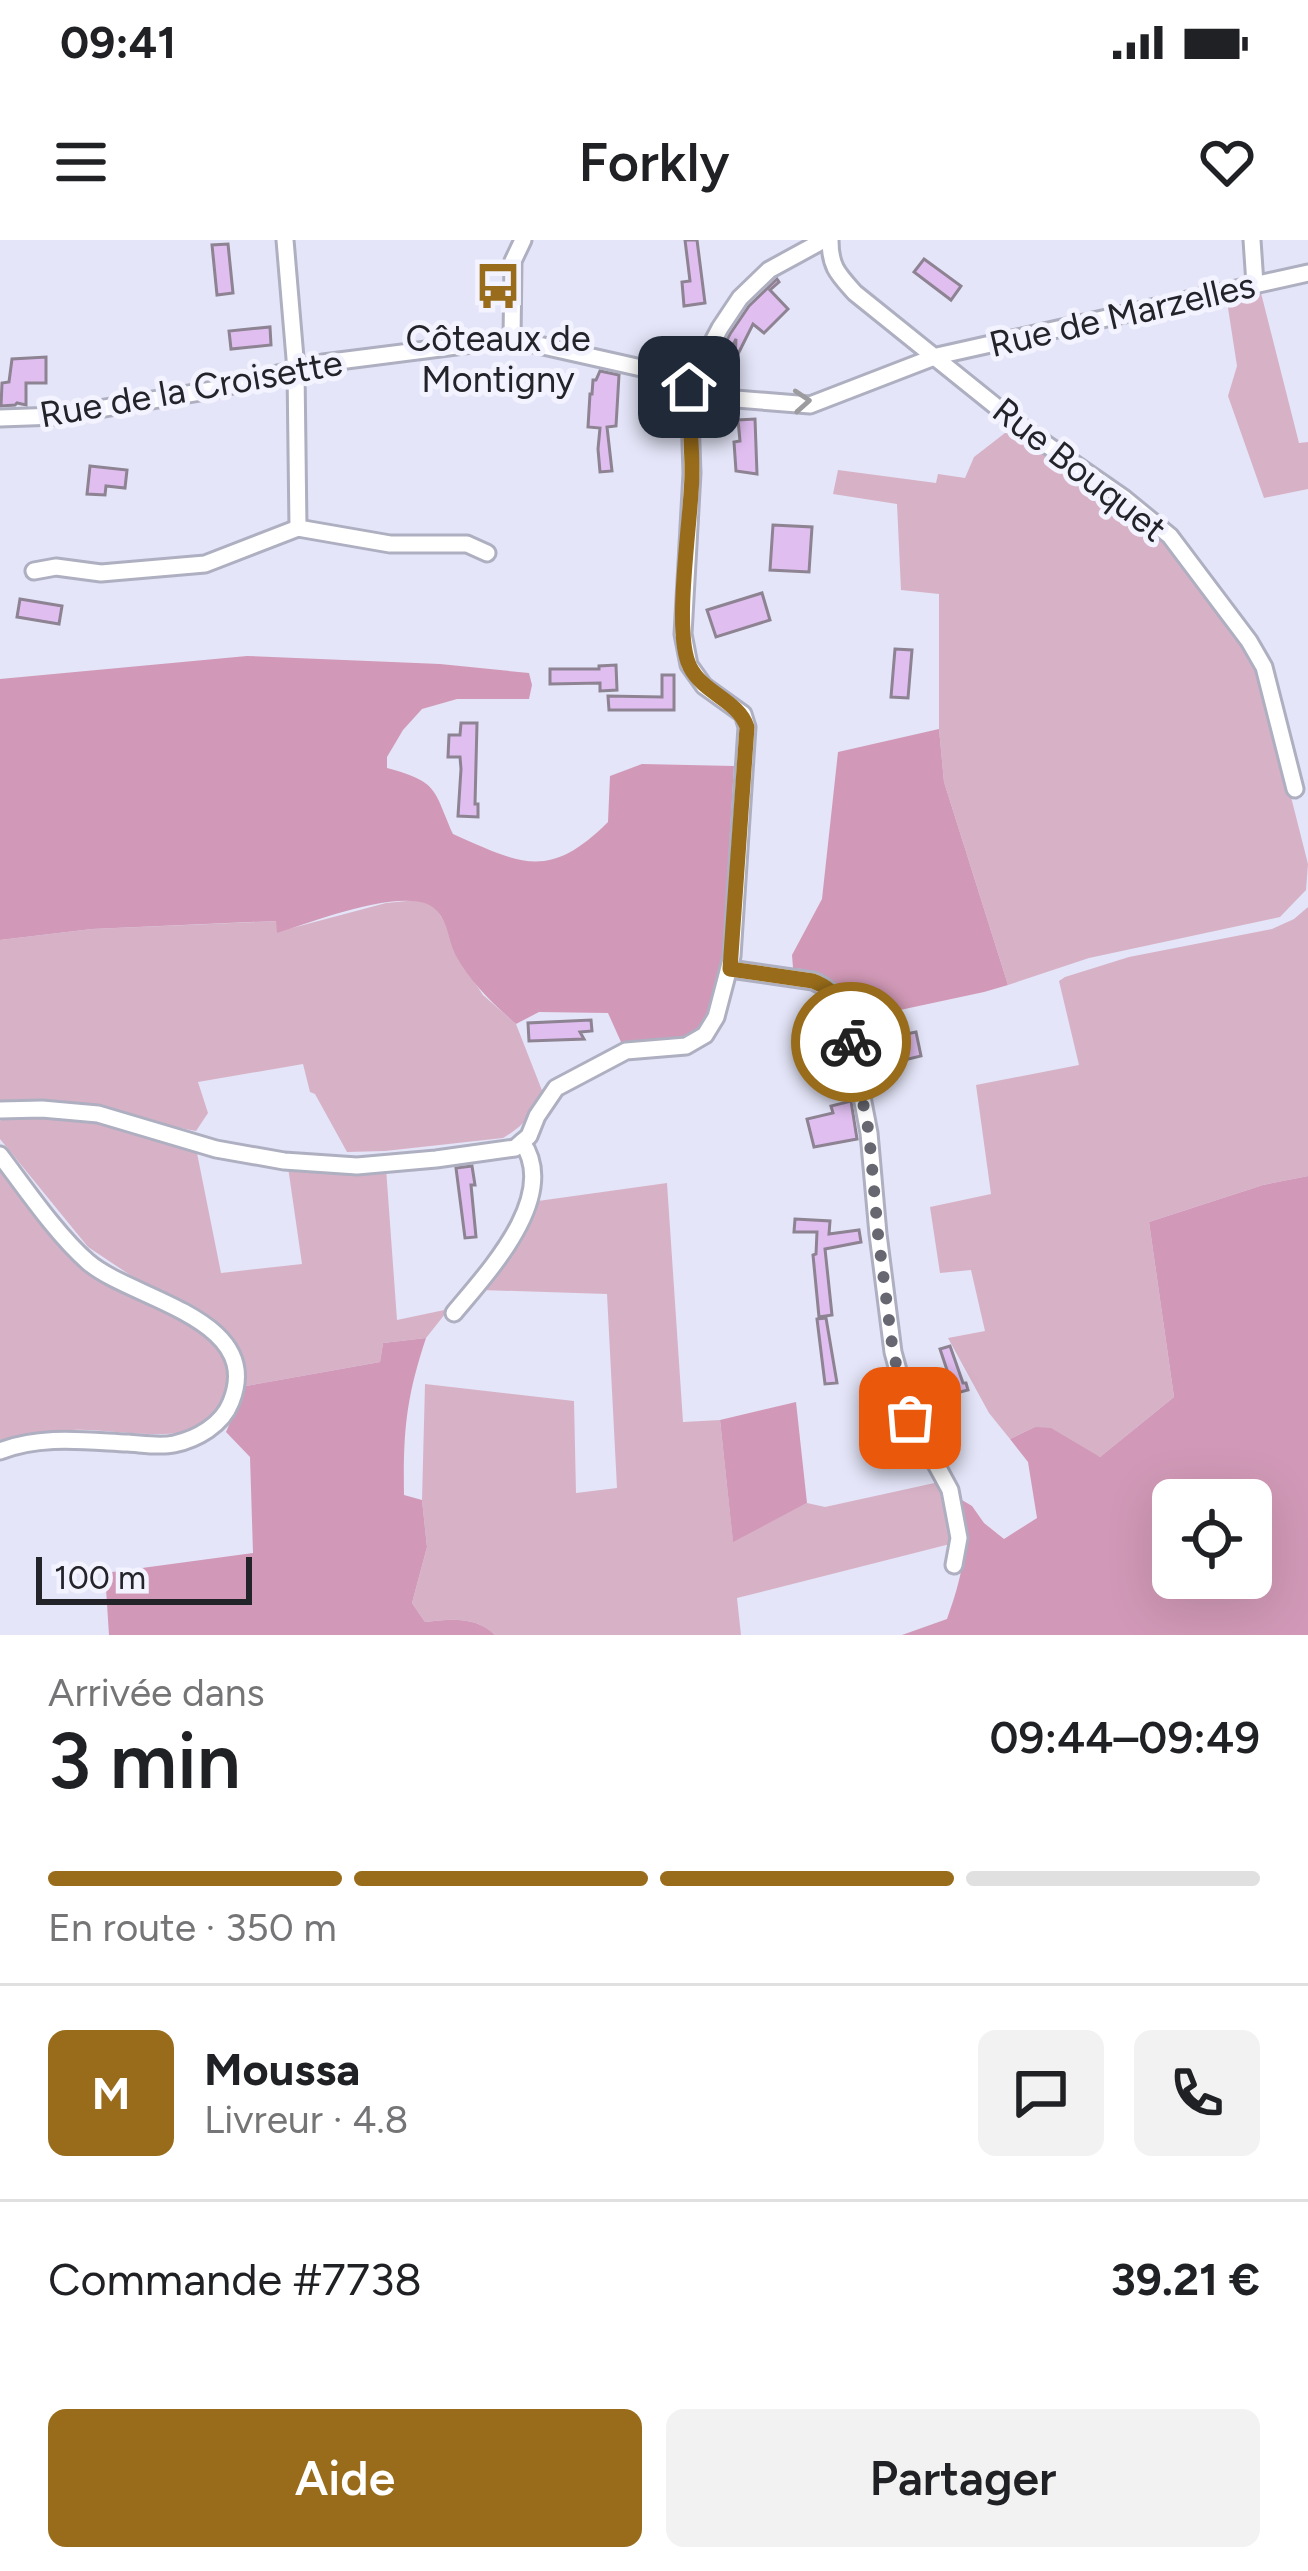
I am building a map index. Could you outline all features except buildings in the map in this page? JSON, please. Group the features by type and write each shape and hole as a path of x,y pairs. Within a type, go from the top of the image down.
{"street":[{"path":"284,240 296,370 298,528"},
{"path":"512,339 513,261 523,240"},
{"path":"0,1110 98,1114 216,1149 284,1161 357,1166 436,1160 515,1148 529,1136 556,1088 626,1051 686,1046 705,1035 716,1017 730,969 747,727 743,714 704,686 689,665 683,634 692,473 689,387 740,298 769,270 827,240"},
{"name":"Rue Bouquet","path":"827,240 838,275 855,293 1024,429 1170,536 1264,667 1295,789"},
{"path":"1252,240 1255,284"},
{"name":"Rue de Marzelles","path":"937,356 1308,273"},
{"name":"Rue de la Croisette","path":"0,418 79,412 384,354 512,339 677,376 699,396 810,405 937,356"},
{"path":"34,571 56,567 100,573 205,564 298,528 390,544 467,544 488,553"},
{"path":"730,969 813,981 833,993 844,1009 869,1133 893,1352 910,1418 950,1490 959,1538 953,1565"},
{"path":"454,1312 502,1255 532,1198 532,1156 522,1142"},
{"path":"0,1155 90,1264 202,1322 227,1346 236,1372 231,1402 217,1422 197,1437 170,1446 67,1440 30,1442 0,1451"}],"shaded area":[{"path":"1260,289 1299,443 1308,442 1308,489 1264,498 1228,396 1237,366 1226,295"},
{"path":"1014,426 1143,521 1172,548 1235,628 1268,706 1308,864 1306,890 1280,917 1089,958 1008,985 944,782 939,594 901,590 897,504 833,494 838,470 936,483 938,474 965,478 974,457"},
{"path":"247,656 440,664 529,673 529,699 457,699 422,709 387,757 387,768 432,789 453,834 516,859 551,860 587,841 608,822 610,776 642,764 734,766 721,979 709,1020 698,1036 669,1042 621,1042 608,1013 539,1012 516,1024 467,974 441,916 425,903 360,907 277,933 276,921 92,929 0,940 0,679"},
{"path":"939,729 944,782 1008,985 858,1019 834,982 793,968 792,955 822,899 838,752"},
{"path":"417,900 434,906 449,929 454,951 483,995 516,1024 543,1093 527,1119 503,1138 347,1152 310,1092 303,1064 198,1082 208,1113 196,1131 74,1103 0,1101 0,940 92,929 277,921 277,932 386,903"},
{"path":"1308,907 1308,1176 1263,1185 1149,1222 1174,1397 1100,1457 1035,1427 1010,1439 989,1413 948,1338 985,1331 971,1270 940,1273 930,1207 991,1194 976,1085 1079,1065 1059,981 1065,977 1129,957 1272,929"},
{"path":"22,1113 74,1117 196,1148 221,1273 302,1264 288,1167 386,1168 397,1320 449,1309 426,1338 383,1343 380,1362 240,1387 238,1352 228,1333 210,1317 148,1287 88,1247 0,1139 0,1121"},
{"path":"0,1167 108,1281 188,1322 220,1347 228,1366 227,1389 206,1423 174,1434 73,1430 0,1440"},
{"path":"1308,1176 1308,1635 902,1635 947,1619 963,1561 962,1500 1004,1539 1037,1518 1028,1462 1010,1439 1035,1427 1051,1428 1100,1457 1174,1397 1149,1222 1263,1185"},
{"path":"667,1183 683,1422 720,1420 733,1541 807,1503 825,1507 939,1482 953,1516 954,1543 737,1598 741,1635 495,1635 471,1622 425,1622 412,1603 427,1547 422,1500 425,1384 574,1401 576,1493 617,1488 607,1294 481,1290 538,1201"},
{"path":"426,1338 410,1397 404,1452 404,1495 422,1500 427,1547 412,1603 425,1622 471,1622 495,1635 109,1635 105,1573 253,1553 250,1457 226,1432 240,1387 380,1362 383,1343"},
{"path":"796,1402 807,1503 733,1542 720,1420"}],"way so far":[{"path":"851,1042 869,1133 886,1308 910,1418"}],"place":[{"name":"Côteaux de Montigny","path":"498,286"}],"route":[{"path":"689,387 692,473 683,634 689,665 704,686 743,714 747,727 730,969 824,985 844,1009 851,1042"}]}
